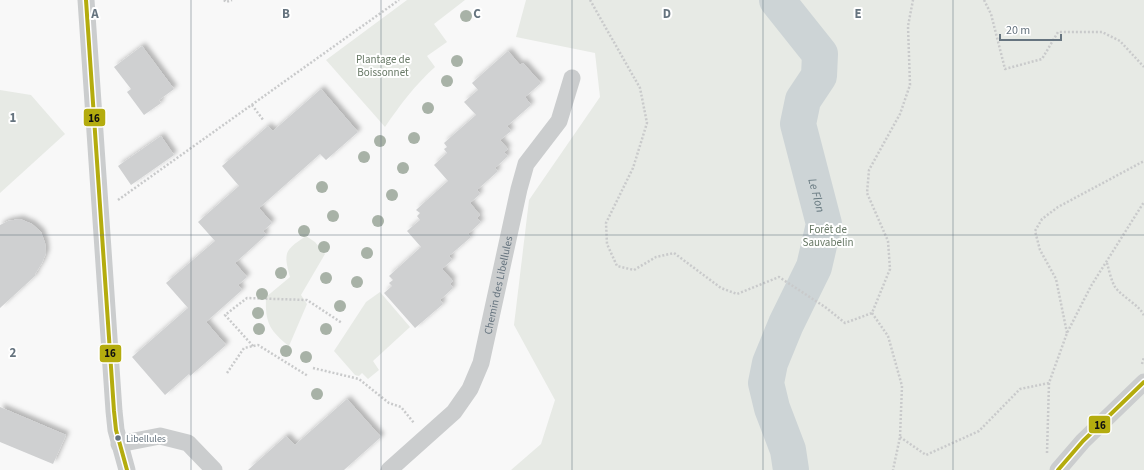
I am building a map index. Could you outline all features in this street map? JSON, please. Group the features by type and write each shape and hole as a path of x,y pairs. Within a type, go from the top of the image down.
{"street":[{"path":"86,0 114,411 119,444 127,470"},
{"name":"Chemin des Libellules","path":"389,470 454,412 470,389 481,363 519,189 526,164 559,121 572,78"},
{"path":"1052,464 1083,441 1144,382"},
{"path":"119,444 160,436 188,443 214,470"}],"path":[{"path":"224,0 226,2 232,0"},
{"path":"100,210 133,191 399,0"},
{"path":"590,0 640,88 647,123 633,168 606,223 607,244 617,266 634,270 656,256 674,253 721,288 737,294 779,277 825,307 845,323 872,313 890,269 888,241 867,193 869,170 900,114 910,85 908,26 913,0"},
{"path":"984,0 992,14 1005,69 1042,60 1058,32 1102,32 1120,41 1144,67"},
{"path":"252,105 264,121"},
{"path":"1067,333 1056,279 1040,250 1035,231 1042,219 1058,208 1144,161"},
{"path":"1052,464 1049,383 1067,333 1091,286 1107,263 1144,202"},
{"path":"1107,263 1115,287 1143,312 1144,316"},
{"path":"253,346 225,315 247,298 307,300 342,323"},
{"path":"872,313 888,336 902,386 900,437 894,470"},
{"path":"227,373 244,348 258,345 308,376"},
{"path":"313,368 359,379 389,403 401,407 415,425"},
{"path":"900,437 926,455 979,431 1020,389 1049,383"}],"green space":[{"name":"Plantage de Boissonnet","path":"407,0 465,0 434,24 447,42 427,56 435,67 408,96 385,127 326,60"},
{"name":"Forêt de Sauvabelin","path":"526,0 1144,0 1144,470 511,470 541,444 555,400 514,325 529,200 600,97 595,53 516,37"},
{"path":"0,90 31,95 65,134 0,193"},
{"path":"306,236 315,242 325,254 301,295 307,304 289,346 277,335 270,325 266,313 266,297 290,277 286,257 290,249"},
{"path":"380,292 410,327 373,361 379,370 368,379 362,373 359,376 355,375 334,351 366,302"}],"building":[{"path":"142,46 174,89 159,100 161,103 144,115 127,92 131,89 114,67"},
{"path":"508,51 520,65 523,63 541,83 525,97 531,105 507,126 511,131 500,140 508,149 504,152 508,156 495,168 498,171 477,190 480,194 470,203 480,215 477,218 481,222 468,234 471,237 449,256 452,260 442,269 453,281 450,284 453,288 440,300 443,304 415,328 384,293 392,286 389,283 393,280 389,276 421,247 407,231 420,220 417,216 420,213 416,210 448,181 434,165 447,153 444,149 447,147 444,143 476,115 464,102 478,90 472,83"},
{"path":"321,89 358,132 326,160 320,154 259,208 272,223 263,231 266,235 235,263 247,277 238,285 242,290 206,322 226,345 165,395 132,357 188,308 166,283 215,241 198,222 239,186 222,166 268,126 273,131"},
{"path":"161,136 174,155 131,185 118,166"},
{"path":"20,219 32,224 41,232 45,243 46,253 35,274 36,275 0,308 0,225 8,221"},
{"path":"347,399 381,437 344,470 248,470 286,436 295,445"},
{"path":"0,407 66,435 53,464 0,442"}],"waterway":[{"name":"Le Flon","path":"777,0 820,54 819,76 803,100 798,124 824,224 814,267 786,324 770,363 766,383 772,408 788,450 791,470"}],"transit line":[{"name":"16","path":"86,0 114,411 116,430 127,470"},
{"name":"16","path":"1058,470 1083,441 1144,382"}],"place":[{"name":"Libellules","path":"118,438"}]}
